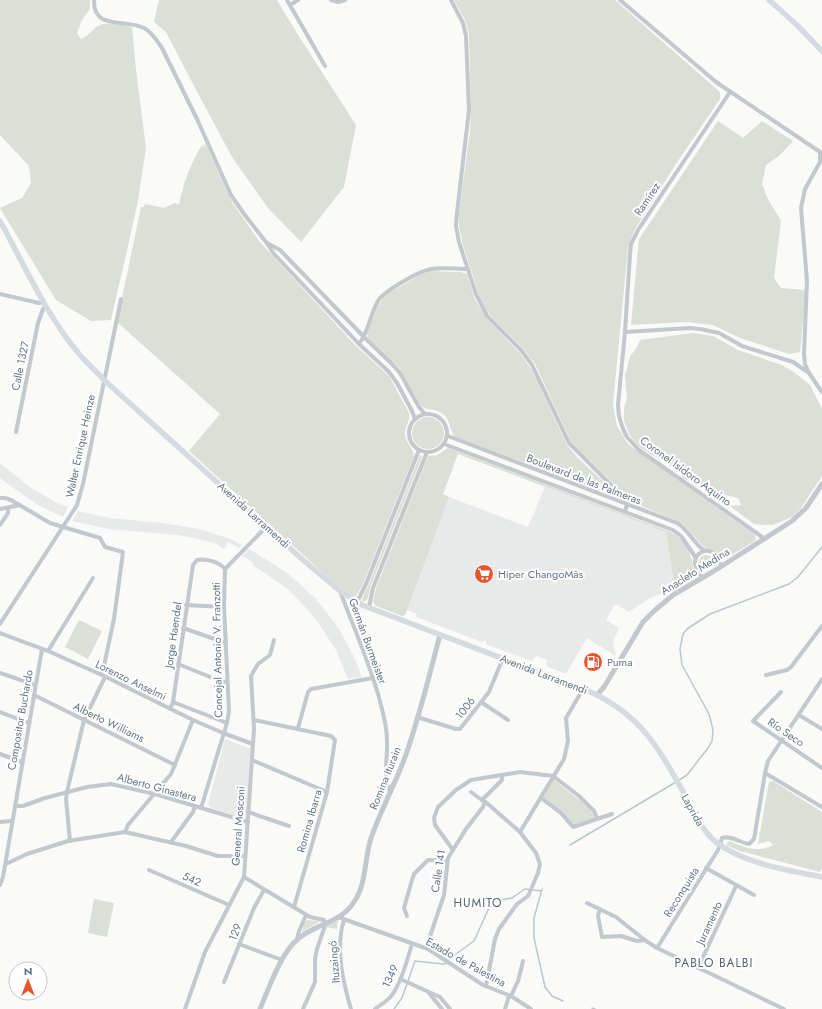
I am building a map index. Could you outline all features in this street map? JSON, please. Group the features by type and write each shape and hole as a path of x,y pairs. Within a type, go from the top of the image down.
{"main road":[{"path":"769,0 798,26 822,51"},
{"name":"Avenida Larramendi","path":"0,221 45,304 77,350 104,379 340,591 357,602 369,607 597,695"},
{"name":"Laprida","path":"597,695 623,710 645,730 657,747 705,830 719,845 754,861 822,877"}],"street":[{"path":"94,0 95,12 100,18 108,21 142,27 149,31 157,40 197,119 231,195 274,254 359,344 393,377 412,411 414,419 410,428 410,437 414,446 419,450 427,452 436,451 444,444 448,436 447,427 442,419 434,414 425,414 414,419"},
{"path":"287,0 325,66"},
{"path":"290,5 298,0"},
{"path":"331,0 338,2 345,0"},
{"path":"451,0 465,29 467,44 468,122 456,219 459,242 476,294 484,312 521,350 532,365 569,444 626,500 627,505 625,511"},
{"path":"620,0 730,92 820,152 820,162 805,189 801,208 808,292 804,354 805,364 809,373 822,392"},
{"name":"Ramírez","path":"625,332 631,244 635,234 730,92"},
{"path":"266,242 280,250 397,369 419,407 425,414"},
{"path":"359,344 364,337 376,306 386,293 424,271 436,268 468,269"},
{"path":"0,294 45,304"},
{"name":"Walter Enrique Heinze","path":"0,624 77,505 121,299"},
{"name":"Calle 1327","path":"16,432 38,323 45,304"},
{"path":"625,332 690,328 719,333 750,349 789,360 809,373"},
{"name":"Coronel Isidoro Aquino","path":"625,332 618,404 620,422 627,437 639,450 765,539"},
{"name":"Boulevard de las Palmeras","path":"448,436 677,523 684,528 700,547 705,551 712,552 722,566"},
{"name":"Boulevard de las Palmeras","path":"444,444 675,531 681,536 696,558 696,564 702,578"},
{"path":"357,602 366,584 419,450"},
{"path":"369,607 373,588 427,452"},
{"name":"Anacleto Medina","path":"597,695 604,687 648,616 674,595 787,525 800,515 806,508 822,484"},
{"path":"0,498 11,500 50,523 62,528 100,538 105,547 123,552 114,619 103,676 84,720 67,792 66,799 70,841"},
{"path":"0,509 20,505"},
{"path":"0,526 8,513 8,508"},
{"path":"225,569 267,526"},
{"path":"696,558 700,553 705,551"},
{"name":"Concejal Antonio V. Franzotti","path":"194,562 200,559 218,564 225,569 224,607 229,711 227,723 201,808"},
{"name":"Jorge Haendel","path":"170,709 173,702 186,605 194,562"},
{"path":"48,651 94,578"},
{"name":"Germán Burmeister","path":"340,591 365,652 379,696 387,733 386,783 391,792"},
{"path":"186,605 224,607"},
{"path":"766,675 787,670 791,667 822,626"},
{"path":"183,628 226,643"},
{"name":"Lorenzo Anselmi","path":"0,633 48,651 193,720 253,744"},
{"name":"Romina Iturain","path":"297,939 307,932 336,918 350,908 359,892 364,879 370,840 406,754 440,635"},
{"name":"General Mosconi","path":"185,1009 205,952 244,877 244,856 248,822 254,720 251,676 258,664 270,655 274,640"},
{"name":"Compositor Buchardo","path":"0,885 6,864 42,649"},
{"name":"1006","path":"417,717 460,729 491,687 502,658"},
{"path":"178,664 220,681 227,682"},
{"path":"0,673 35,685"},
{"path":"254,720 298,728 308,692 311,689 373,678"},
{"path":"719,845 721,840 725,837 731,837 750,844 754,839 768,761 822,679"},
{"path":"520,832 564,759 567,751 568,737 566,725 567,715 583,689"},
{"name":"Río Seco","path":"780,692 753,721 822,768"},
{"name":"Alberto Williams","path":"34,695 175,765"},
{"path":"173,702 227,723"},
{"path":"481,702 508,720"},
{"path":"0,712 29,724"},
{"path":"799,715 822,729"},
{"path":"124,832 128,825 156,794 171,774 193,720"},
{"name":"Romina Ibarra","path":"294,907 327,792 335,740 331,736 298,728"},
{"path":"0,754 22,762"},
{"path":"252,760 327,792"},
{"name":"Calle 141","path":"426,948 444,895 447,861 453,850 434,824 434,818 438,807 468,781 523,772 553,776"},
{"path":"765,773 822,807"},
{"path":"453,850 466,829 483,807 483,801 502,780 502,775"},
{"path":"553,776 579,796 595,813 597,818"},
{"name":"Alberto Ginastera","path":"15,806 23,806 45,798 87,787 112,784 156,794 248,822"},
{"path":"471,792 520,832 539,859 539,867 529,893 526,898 518,904 499,929 495,939 486,986"},
{"path":"540,798 561,813 573,827 612,814"},
{"path":"172,842 193,812 195,806"},
{"path":"248,812 289,826"},
{"path":"0,822 12,821"},
{"path":"6,864 27,854 70,841 124,832 172,842 222,857 244,856"},
{"name":"Reconquista","path":"657,948 718,850 719,845"},
{"path":"407,916 404,908 414,874 428,860 447,861"},
{"path":"706,868 754,895"},
{"name":"542","path":"149,870 229,905"},
{"path":"244,877 313,918 323,919 325,923 315,959 315,982 303,1009"},
{"name":"Juramento","path":"698,968 736,886"},
{"name":"129","path":"224,982 254,908 264,890"},
{"path":"587,903 622,920 645,940 657,948 784,1009"},
{"path":"600,909 598,916 602,937 620,936 637,941 645,940"},
{"path":"260,1009 282,960 297,939 306,914"},
{"path":"336,918 344,920"},
{"name":"Estado de Palestina","path":"344,920 426,948 486,986 510,996 531,1009"},
{"name":"Ituzaingó","path":"344,920 341,936 342,963 351,1009"},
{"path":"240,944 282,960"},
{"name":"1349","path":"375,1009 392,995 400,979 412,944"},
{"path":"506,1009 510,996 520,976 523,960"},
{"path":"400,979 443,999 450,1009"},
{"path":"429,992 442,1009"}],"shaded area":[{"path":"0,0 90,0 90,9 82,20 77,33 81,39 88,35 96,27 104,24 132,27 146,148 137,206 111,320 91,321 56,300 0,208 22,198 31,183 29,166 0,135"},
{"path":"159,0 277,0 356,125 344,187 301,242 268,208 232,157 166,32 154,22"},
{"path":"454,0 615,0 720,92 720,99 676,164 634,231 628,247 613,405 617,426 628,444 755,535 755,541 730,556 726,557 704,547 683,524 644,507 632,500 571,442 535,364 521,346 486,310 478,292 463,245 459,227 459,213 470,131 471,111 469,35 465,20"},
{"path":"718,121 743,138 762,121 793,141 779,156 766,165 762,184 768,199 781,221 774,278 781,288 806,290 800,352 789,354 740,338 713,325 686,322 631,325 639,239"},
{"path":"205,143 232,202 259,241 356,346 389,376 409,413 405,435 414,456 363,584 356,596 352,596 333,582 189,451 220,414 117,322 141,207 144,207 145,204 164,208 175,203 179,205 185,181 191,166 202,145 204,147"},
{"path":"429,271 461,272 467,274 474,297 485,317 519,352 532,370 567,445 578,458 606,484 607,489 601,491 455,437 446,416 440,412 426,409 421,406 399,368 368,338 367,334 377,308 383,298 387,294"},
{"path":"693,333 713,336 738,350 782,365 810,385 822,409 822,476 801,508 792,517 773,525 754,524 730,506 741,505 738,498 720,494 695,481 684,479 678,471 638,446 629,434 624,421 624,408 627,399 625,376 630,356 636,349 640,340"},
{"path":"428,417 439,422 444,433 439,444 428,449 417,444 412,433 417,422"},
{"path":"448,448 671,532 682,540 689,552 693,564 693,578 675,590 666,532 458,454 443,494 449,497 405,615 402,616 376,606 373,602 376,588 428,456 437,455"},
{"path":"420,455 422,456 420,462 371,585 367,600 363,602 362,599"},
{"path":"0,463 31,488 57,503 68,507 63,517 38,505 0,478"},
{"path":"545,487 666,532 675,589 650,598 629,612 615,604 606,620 619,628 613,642 616,656 587,638 566,674 548,667 546,664 547,660 536,656 532,661 487,645 485,640 482,642 416,617 417,614 405,609 449,497 528,527"},
{"path":"78,511 110,518 163,523 200,529 230,539 242,545 239,548 228,542 224,549 216,544 178,535 109,529 72,521"},
{"path":"249,549 291,576 316,599 342,634 362,677 348,679 336,650 315,618 285,587 253,565 253,562 242,556"},
{"path":"706,555 711,557 713,562 711,567 706,569 701,567 699,562 701,557"},
{"path":"79,620 102,631 88,659 65,647"},
{"path":"225,739 251,749 246,817 240,817 211,808 208,804"},
{"path":"553,779 582,802 595,816 594,818 574,825 544,799 544,796"},
{"path":"773,781 822,812 822,869 820,872 740,851 726,845 729,841 751,849 761,849 773,845 769,841 758,844 769,782"},
{"path":"94,899 114,903 107,937 88,933"},
{"path":"308,920 319,922 302,932 305,922"},
{"path":"338,920 337,929 326,927 327,924"}],"waterway":[{"path":"679,780 687,775 708,748 712,741 713,730 709,714 682,665 680,649 683,634 687,629 710,614 789,584 798,577 822,547"},
{"path":"570,845 676,782"},
{"path":"452,957 474,941 488,910 496,901 512,898 525,889 541,891"},
{"path":"542,889 534,918 534,938 545,987 552,996 563,1001"},
{"path":"394,1009 402,998 415,961 446,963"}],"place":[{"name":"Hiper ChangoMâs","path":"484,574"},
{"name":"Puma","path":"593,662"}],"district":[{"name":"HUMITO","path":"478,903"},
{"name":"PABLO BALBI","path":"714,963"}]}
